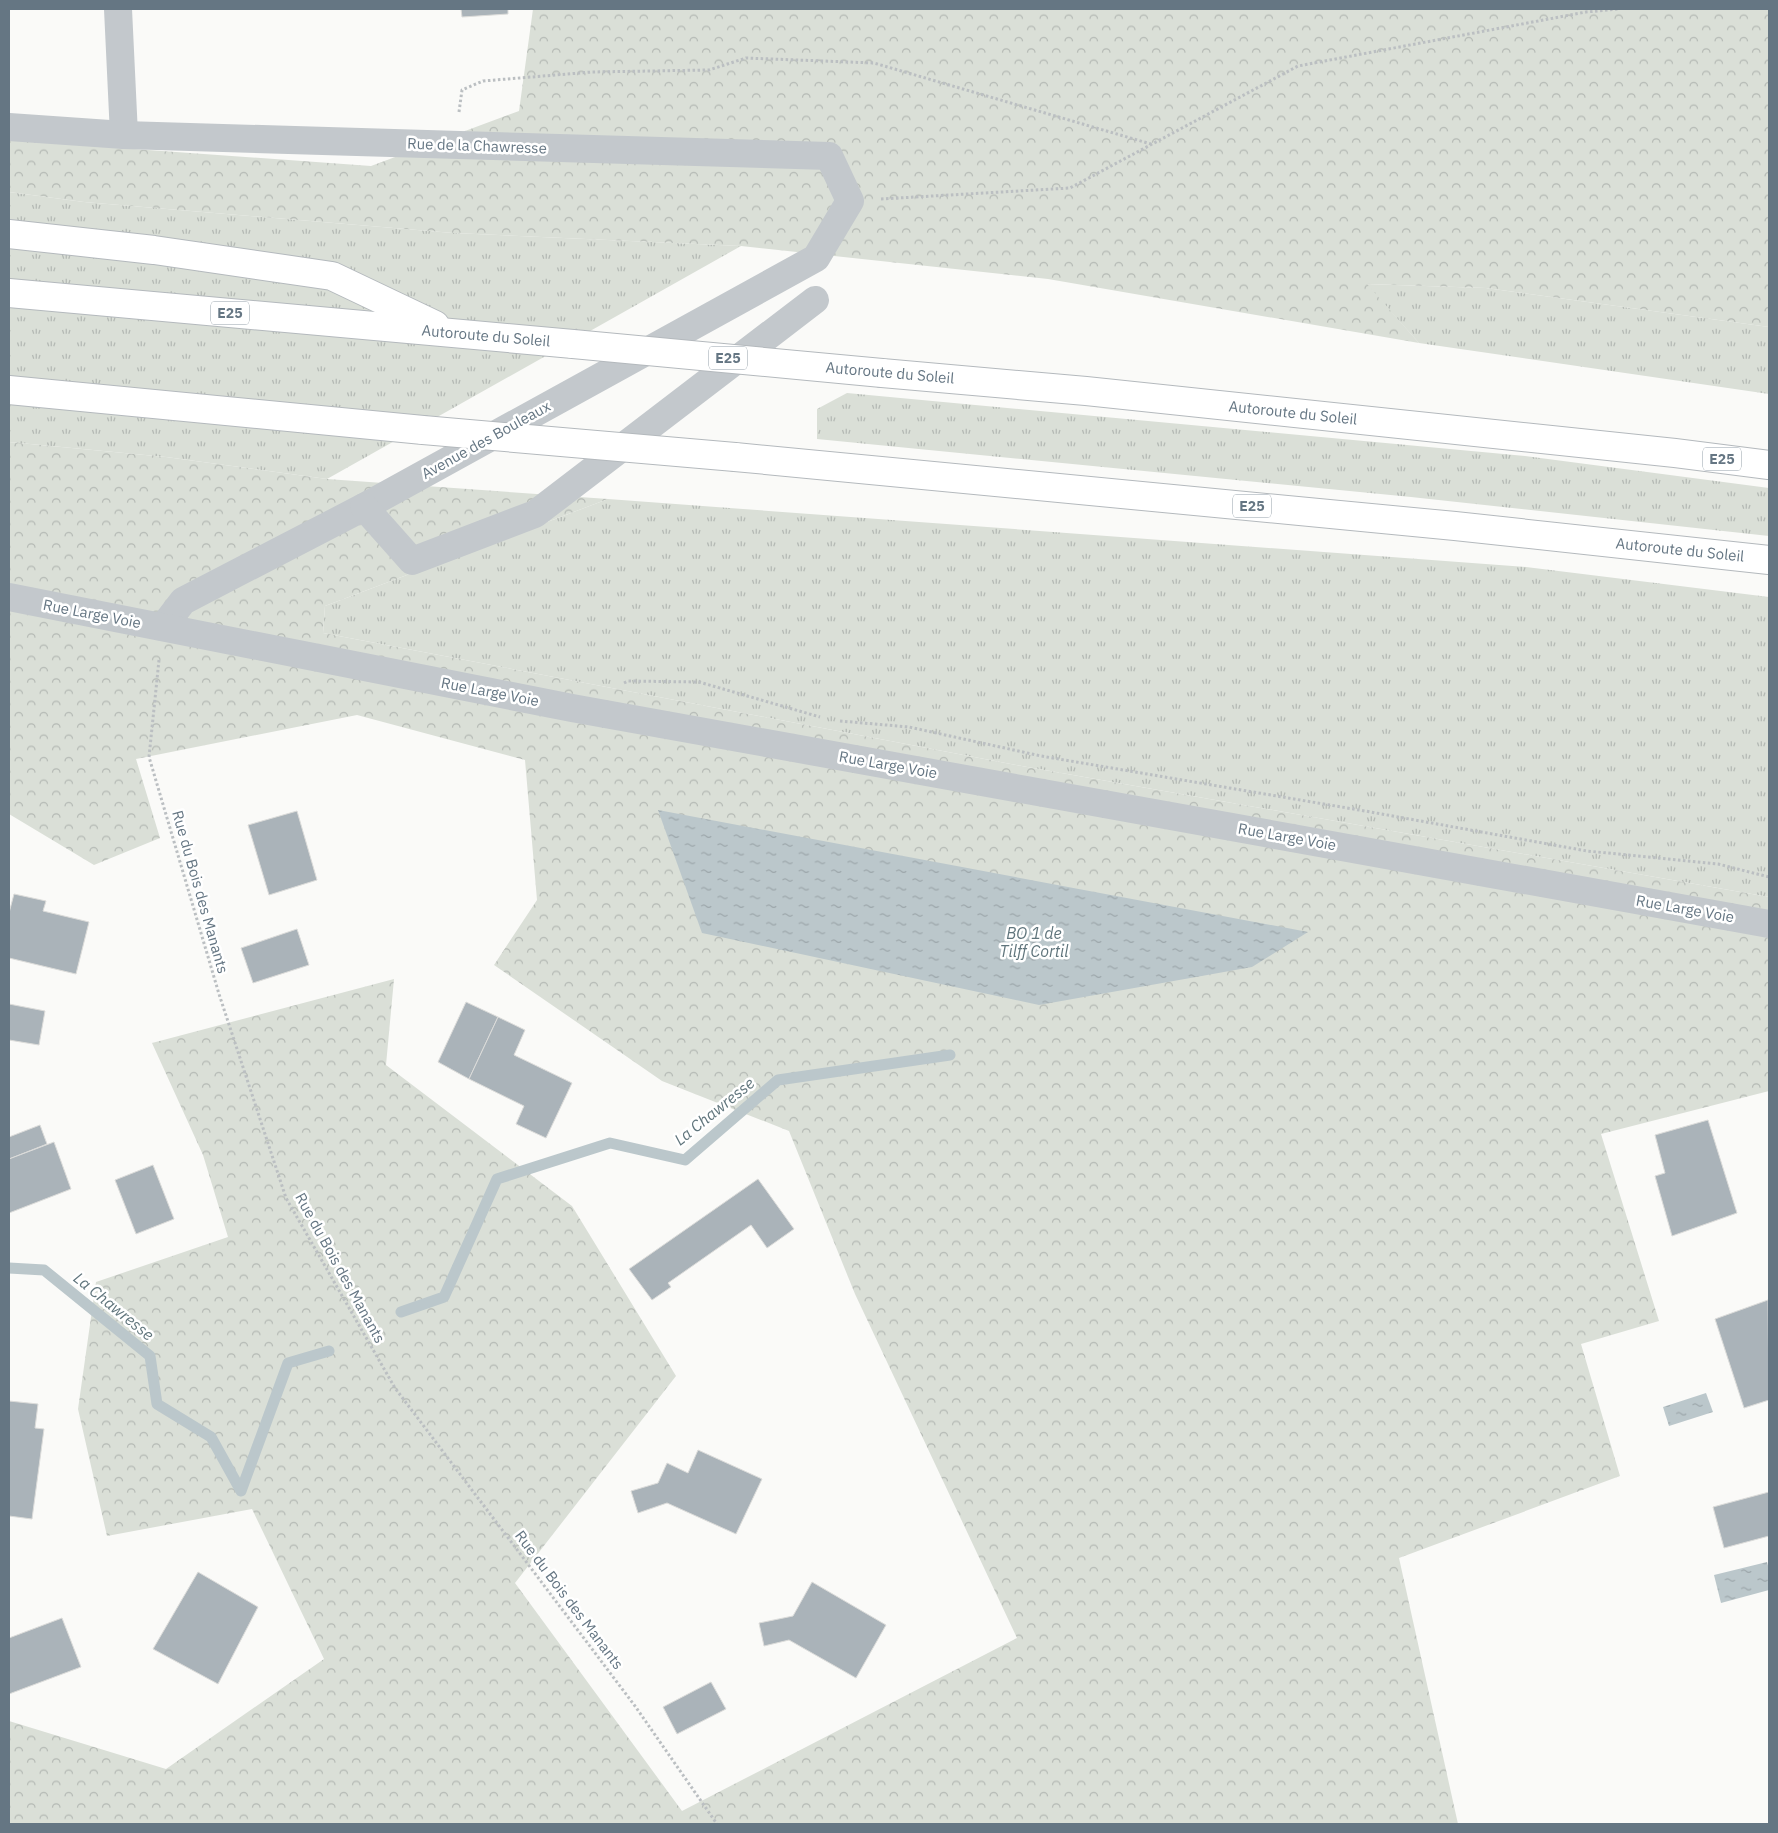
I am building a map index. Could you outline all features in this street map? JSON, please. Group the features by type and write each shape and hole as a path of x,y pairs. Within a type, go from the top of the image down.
{"highway":[{"path":"9,234 154,250 332,276 452,333"},
{"name":"Autoroute du Soleil","path":"9,293 1086,392 1675,453 1769,465"},
{"name":"Autoroute du Soleil","path":"9,390 1446,525 1769,560"}],"street":[{"path":"118,9 124,135"},
{"name":"Rue de la Chawresse","path":"9,127 124,135 828,156 850,201"},
{"name":"Avenue des Bouleaux","path":"163,627 183,602 364,507 816,258 850,201"},
{"path":"364,507 412,561 535,514 815,300"},
{"name":"Rue Large Voie","path":"9,597 572,708 1769,924"}],"path":[{"path":"850,201 1070,188 1298,66 1586,10 1618,9"},
{"path":"454,145 462,90 483,81 592,72 709,70 746,58 874,63 1151,144"},
{"name":"Rue du Bois des Manants","path":"163,627 149,757 218,994 286,1198 395,1388 635,1706 717,1824"},
{"path":"620,685 628,681 699,682 828,720"},
{"path":"837,720 909,727 1041,756 1587,851 1718,864 1769,878"}],"green space":[{"path":"533,9 1769,9 1769,327 1486,288 1367,284 1419,343 1048,279 741,246 453,233 84,202 9,192 9,140 371,166 519,111"},
{"path":"9,192 84,202 453,233 741,246 327,479 166,457 9,442"},
{"path":"1366,284 1486,288 1769,327 1769,394 1419,343"},
{"path":"847,393 1525,456 1769,488 1769,536 1411,497 817,439 817,409"},
{"path":"9,442 166,457 327,479 608,499 325,606 323,633 1016,765 1769,897 1769,1091 1601,1134 1659,1321 1581,1344 1620,1476 1399,1558 1458,1824 9,1824 9,1721 166,1769 324,1659 252,1509 107,1536 78,1409 96,1282 228,1237 203,1155 152,1043 394,979 386,1065 572,1206 676,1376 515,1583 682,1811 1017,1638 855,1294 789,1131 662,1081 494,965 537,900 525,760 357,715 136,759 160,838 94,865 9,814"},
{"path":"608,499 1526,567 1769,597 1769,897 1016,765 323,633 325,606"}],"water":[{"name":"BO 1 de Tilff Cortil","path":"658,810 1308,932 1252,967 1039,1005 702,933"},
{"path":"1706,1393 1713,1412 1669,1426 1663,1407"},
{"path":"1767,1562 1769,1590 1721,1603 1714,1575"}],"building":[{"path":"461,9 508,9 508,14 462,17"},
{"path":"297,811 317,880 269,895 248,825"},
{"path":"14,894 46,901 43,911 89,922 76,974 9,958 9,913"},
{"path":"297,929 309,965 253,983 241,948"},
{"path":"466,1002 498,1017 469,1079 438,1062"},
{"path":"9,1004 45,1011 39,1045 9,1040"},
{"path":"498,1017 525,1030 514,1055 572,1083 546,1138 516,1124 524,1106 469,1079"},
{"path":"1708,1120 1737,1213 1672,1236 1655,1176 1665,1173 1655,1135"},
{"path":"40,1125 47,1144 9,1159 9,1137"},
{"path":"54,1142 71,1189 9,1213 9,1159"},
{"path":"153,1165 174,1219 136,1234 115,1180"},
{"path":"758,1179 794,1229 767,1248 751,1225 668,1283 671,1287 652,1300 629,1269"},
{"path":"1768,1300 1769,1400 1744,1408 1715,1319"},
{"path":"9,1401 38,1404 35,1428 44,1429 32,1519 9,1516"},
{"path":"698,1450 762,1479 736,1534 667,1503 638,1513 631,1491 658,1483 667,1463 688,1473"},
{"path":"1769,1492 1769,1536 1724,1548 1713,1507"},
{"path":"198,1572 258,1607 218,1684 153,1649"},
{"path":"812,1582 886,1625 856,1678 789,1640 764,1646 759,1623 793,1616"},
{"path":"62,1618 81,1667 9,1694 9,1638"},
{"path":"711,1682 726,1709 677,1734 663,1707"}],"waterway":[{"name":"La Chawresse","path":"401,1312 444,1297 497,1179 610,1143 685,1160 778,1080 950,1055"},
{"name":"La Chawresse","path":"9,1268 44,1270 150,1356 157,1404 211,1437 241,1491 288,1363 329,1351"}]}
